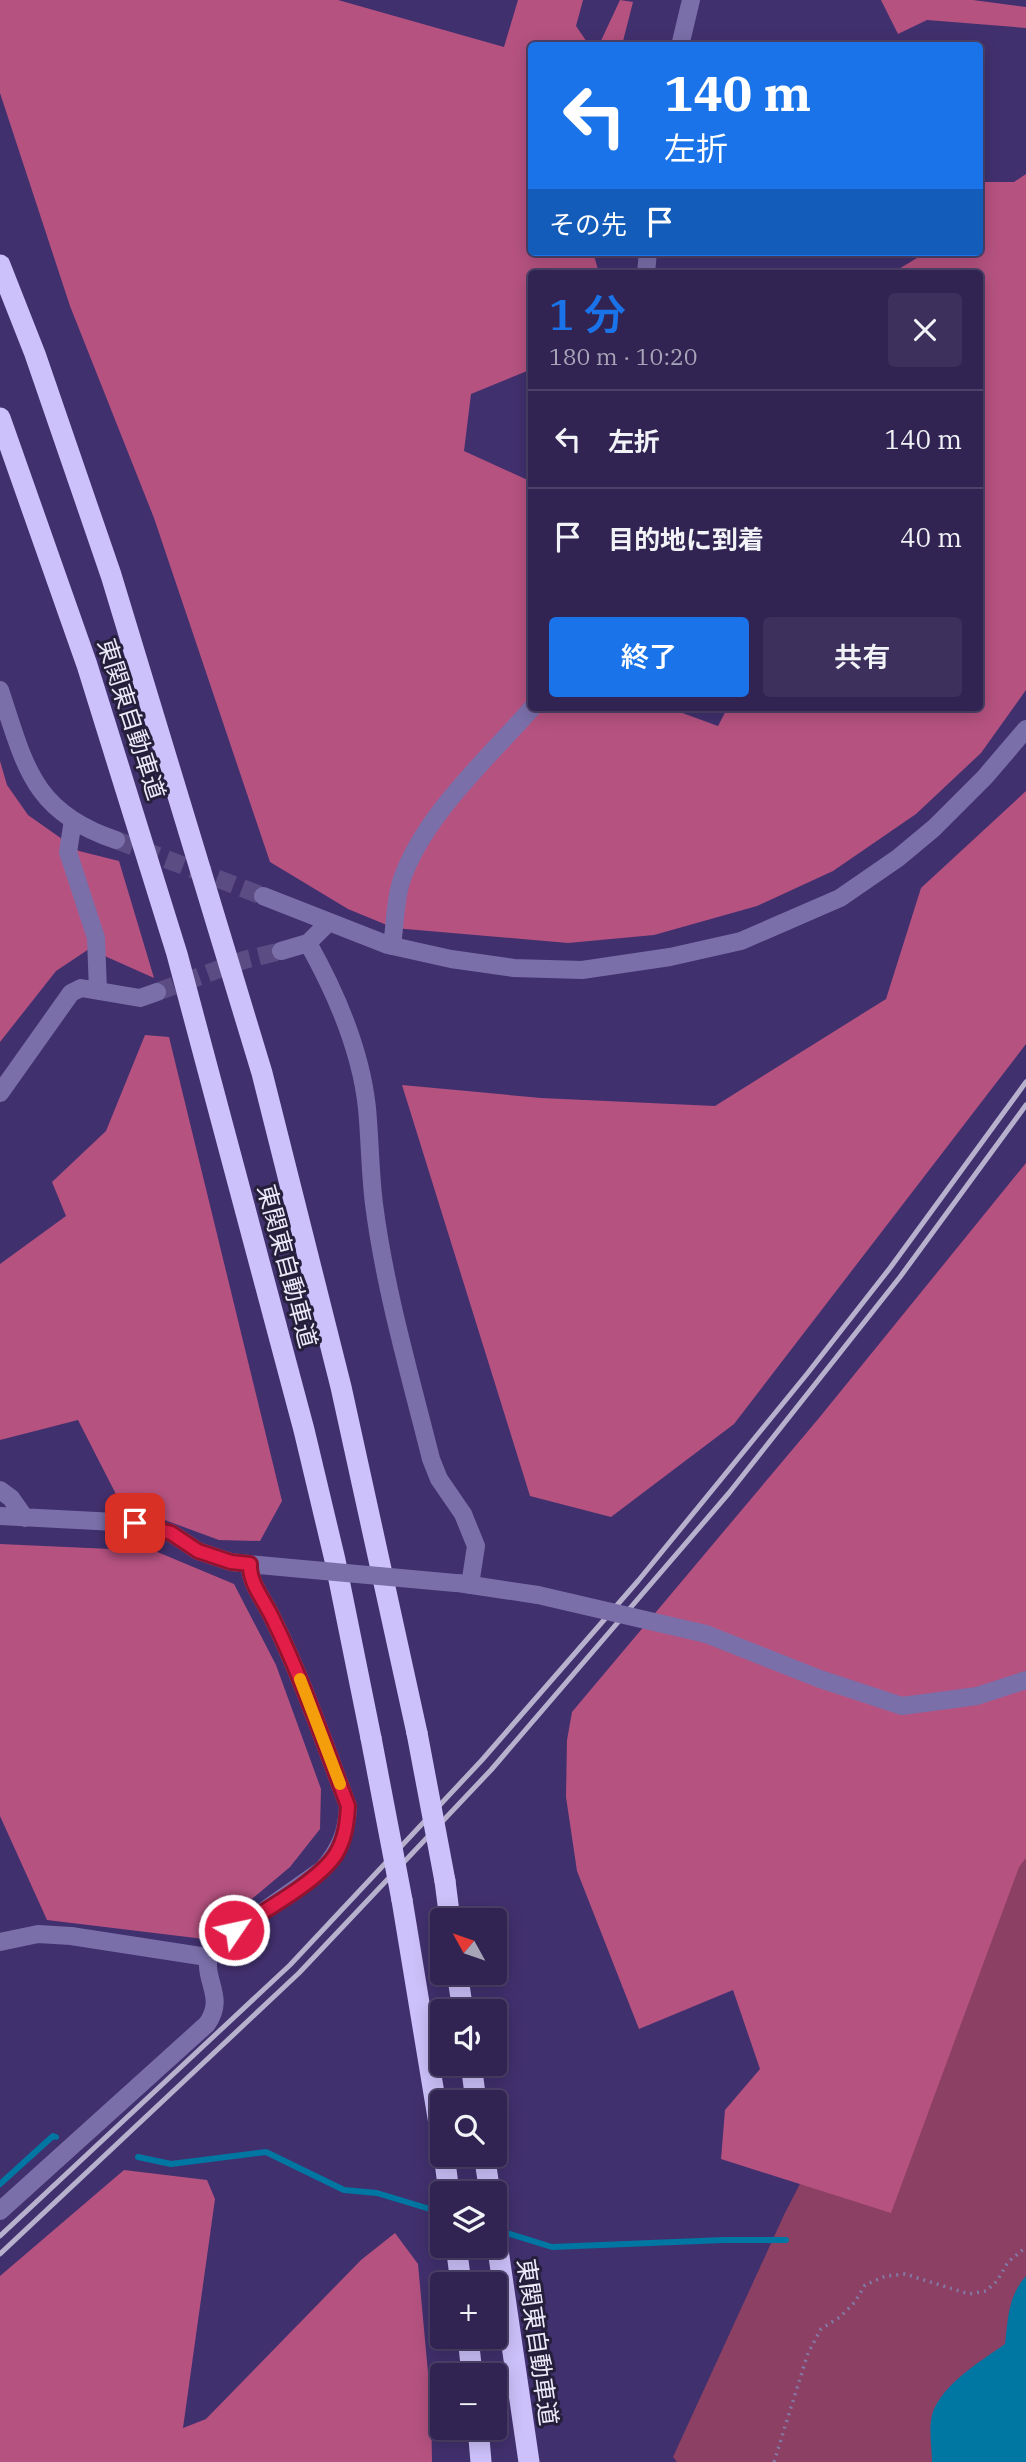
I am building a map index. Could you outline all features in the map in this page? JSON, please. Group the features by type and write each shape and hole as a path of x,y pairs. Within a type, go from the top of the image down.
{"highway":[{"name":"東関東自動車道","path":"0,265 35,354 111,575 262,1073 341,1387 417,1733 448,1908"},
{"name":"東関東自動車道","path":"0,418 91,677 177,954 304,1430 335,1560 371,1738 434,2090"},
{"path":"0,433 35,515"},
{"name":"東関東自動車道","path":"499,2258 529,2462"},
{"path":"479,2440 481,2462"}],"street":[{"path":"681,42 691,0"},
{"path":"0,690 34,783 54,806 73,820 116,840"},
{"path":"392,946 401,882 421,841 463,782 529,711"},
{"path":"263,896 392,946 451,959 514,968 582,970 670,957 741,941 840,898 898,858 934,828 1026,729"},
{"path":"73,820 68,852 96,938 98,991"},
{"path":"281,951 308,943 328,923"},
{"path":"308,943 349,1033 361,1074 367,1106 374,1203 389,1287 431,1459 439,1479 463,1514 476,1546 462,1584"},
{"path":"0,1093 71,993 81,988 140,998 157,992"},
{"path":"0,1490 11,1499 25,1518"},
{"path":"0,1516 135,1523 171,1533 198,1551 231,1562 462,1584 538,1595 706,1634 820,1679 902,1706 977,1696 1026,1680"},
{"path":"0,2211 207,2024 214,2014 216,2001 207,1971 207,1957 214,1947 323,1868 336,1854 347,1824 348,1806 319,1728 272,1617 250,1576 255,1564"},
{"path":"0,1942 38,1934 71,1936 207,1957"}],"path":[{"path":"774,2462 814,2341 821,2329 840,2317 855,2302 865,2285 886,2276 905,2274 970,2294 986,2291 997,2281 1008,2262 1026,2247"}],"shaded area":[{"path":"0,0 338,0 504,47 518,0 583,0 576,26 587,42 528,42 528,256 594,256 598,270 528,270 528,371 471,394 464,451 528,480 528,711 677,711 718,726 726,711 983,711 983,270 897,270 920,256 983,256 983,182 1014,182 1026,174 1026,690 981,753 916,814 833,871 757,906 654,935 568,943 394,928 348,909 270,862 154,518 70,306 0,93"},
{"path":"620,0 633,2 623,42 600,42"},
{"path":"881,0 973,0 1026,7 1026,28 927,20 898,34"},
{"path":"0,761 7,785 28,815 79,851 119,861 154,978 89,949 56,971 0,1042"},
{"path":"1026,791 1026,1044 734,1424 611,1517 530,1496 402,1085 541,1098 715,1106 886,999 921,888"},
{"path":"145,1035 169,1037 282,1501 260,1541 219,1540 121,1504 78,1420 0,1440 0,1264 66,1216 52,1182 106,1131"},
{"path":"1026,1163 1026,1858 1019,1867 891,2213 721,2159 725,2110 760,2069 733,1990 639,2029 577,1871 566,1797 567,1740 572,1712 819,1418"},
{"path":"0,1544 155,1551 234,1584 276,1665 321,1789 320,1829 290,1867 204,1939 47,1920 0,1816"},
{"path":"1026,1756 1026,2462 677,2462 673,2457 784,2215 1016,1763"},
{"path":"124,2170 207,2180 215,2199 183,2428 206,2419 361,2260 395,2233 418,2264 430,2394 432,2462 0,2462 0,2276"}],"water":[{"path":"1026,2276 1026,2462 932,2462 931,2427 935,2407 948,2388 1005,2344 1012,2300"}],"waterway":[{"path":"0,2184 53,2136 56,2137"},
{"path":"138,2157 171,2164 266,2152 344,2190 377,2193 430,2209"},
{"path":"507,2233 552,2247 786,2240"}],"tunnel":[{"path":"116,840 263,896"},
{"path":"157,992 244,960 281,951"}],"railway":[{"path":"0,2236 290,1965 482,1760 638,1581 807,1374 890,1268 1026,1082"},
{"path":"0,2254 299,1973 491,1770 729,1493 900,1277 1026,1105"}],"slow traffic":[{"path":"300,1679 340,1784"}],"route":[{"path":"135,1523 171,1533 198,1551 231,1562 250,1564 250,1576 272,1617 304,1689 348,1806 344,1837 336,1854 323,1868 234,1930"}]}
